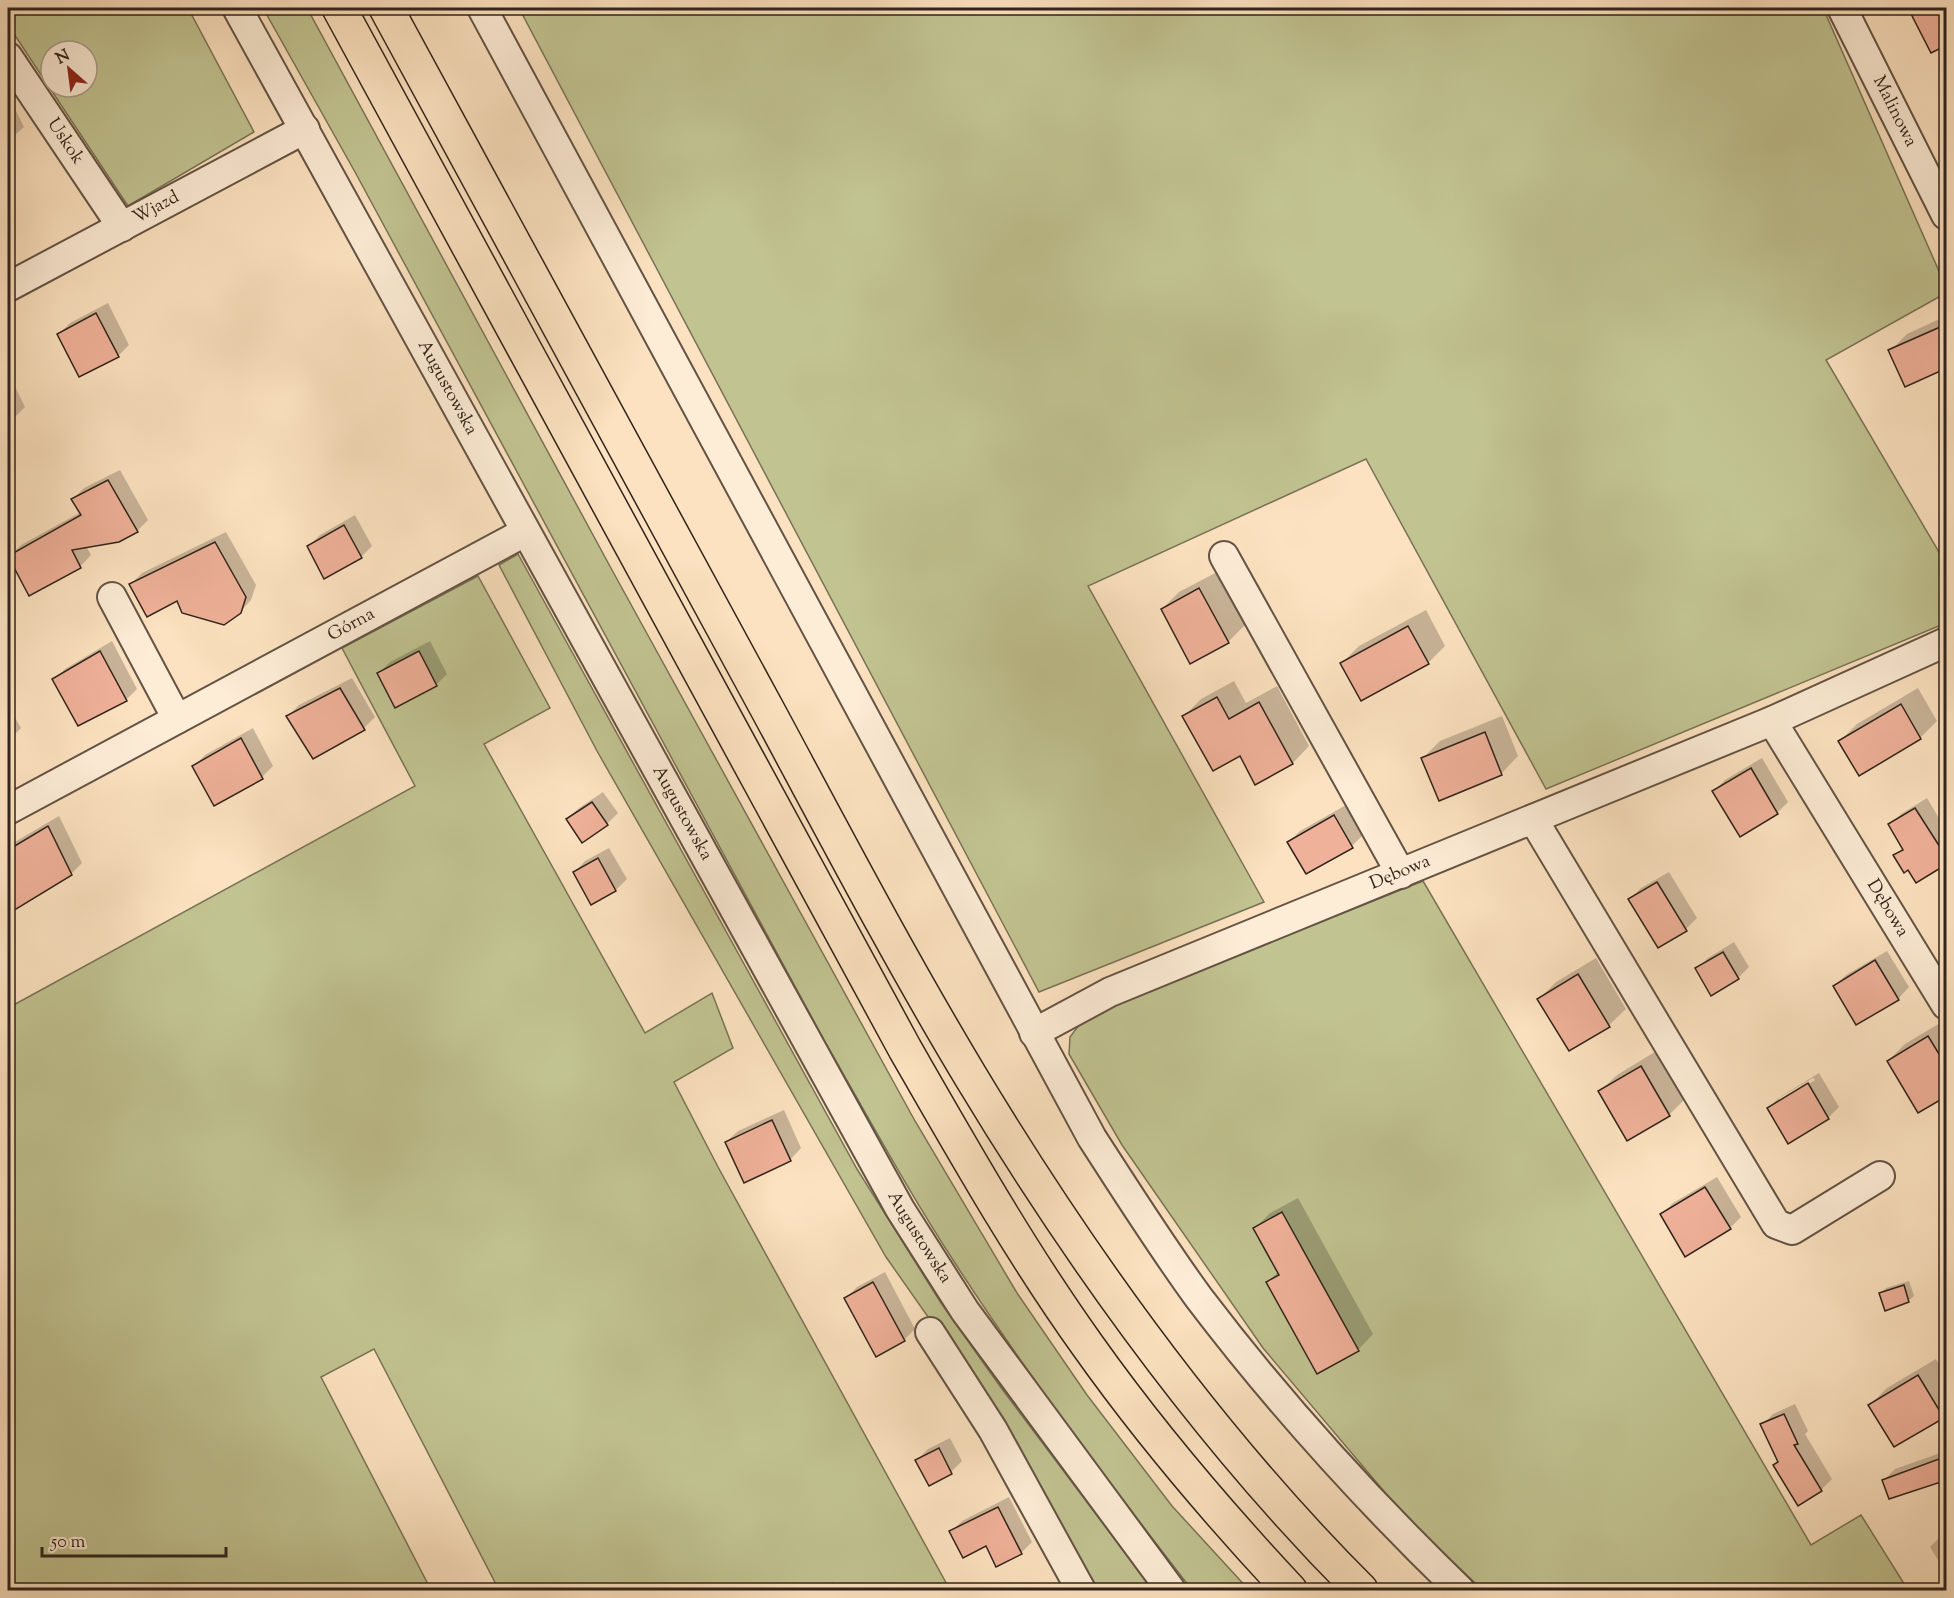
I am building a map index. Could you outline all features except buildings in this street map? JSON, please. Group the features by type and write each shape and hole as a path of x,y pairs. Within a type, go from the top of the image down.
{"highway":[{"path":"339,8 904,1049 978,1177 1036,1270 1142,1420 1290,1590"},
{"path":"386,8 882,921 971,1076 1073,1236 1166,1367 1215,1429 1278,1502 1361,1590"}],"street":[{"name":"Augustowska","path":"237,8 900,1209 964,1311 1171,1590"},
{"path":"482,8 1092,1138 1198,1297 1256,1371 1390,1522 1460,1590"},
{"name":"Malinowa","path":"1842,8 1947,214"},
{"name":"Uskok","path":"8,57 122,227"},
{"name":"Wjazd","path":"8,287 304,129"},
{"name":"Górna","path":"8,810 525,532"},
{"path":"1224,556 1401,873"},
{"path":"112,597 177,719"},
{"name":"Dębowa","path":"1034,1033 1110,992 1772,721 1947,642"},
{"name":"Dębowa","path":"1772,721 1947,1005"},
{"path":"1533,819 1776,1224 1792,1230 1880,1176"},
{"path":"930,1332 993,1430 1081,1590"}],"green space":[{"path":"8,8 188,8 254,132 128,206 57,99 99,99 99,39 39,39 39,72 8,25"},
{"path":"263,8 307,8 915,1121 1017,1293 1087,1395 1172,1506 1249,1590 1192,1590 1040,1388 938,1236 824,1040 355,172"},
{"path":"519,8 1823,8 1946,287 1946,293 1826,360 1946,564 1946,623 1546,789 1366,459 1088,586 1264,902 1039,992"},
{"path":"518,554 857,1169 941,1303 1002,1389 1153,1590 1097,1590 1032,1473 994,1411 886,1257 597,751 499,565"},
{"path":"478,576 550,708 484,744 645,1033 712,993 733,1048 674,1082 718,1167 950,1590 838,1590 833,1583 818,1590 499,1590 374,1349 321,1377 431,1590 8,1590 8,1008 415,786 342,648"},
{"path":"1423,881 1811,1545 1861,1515 1908,1590 1483,1590 1415,1528 1263,1348 1122,1145 1069,1054 1070,1037 1085,1017"}]}
